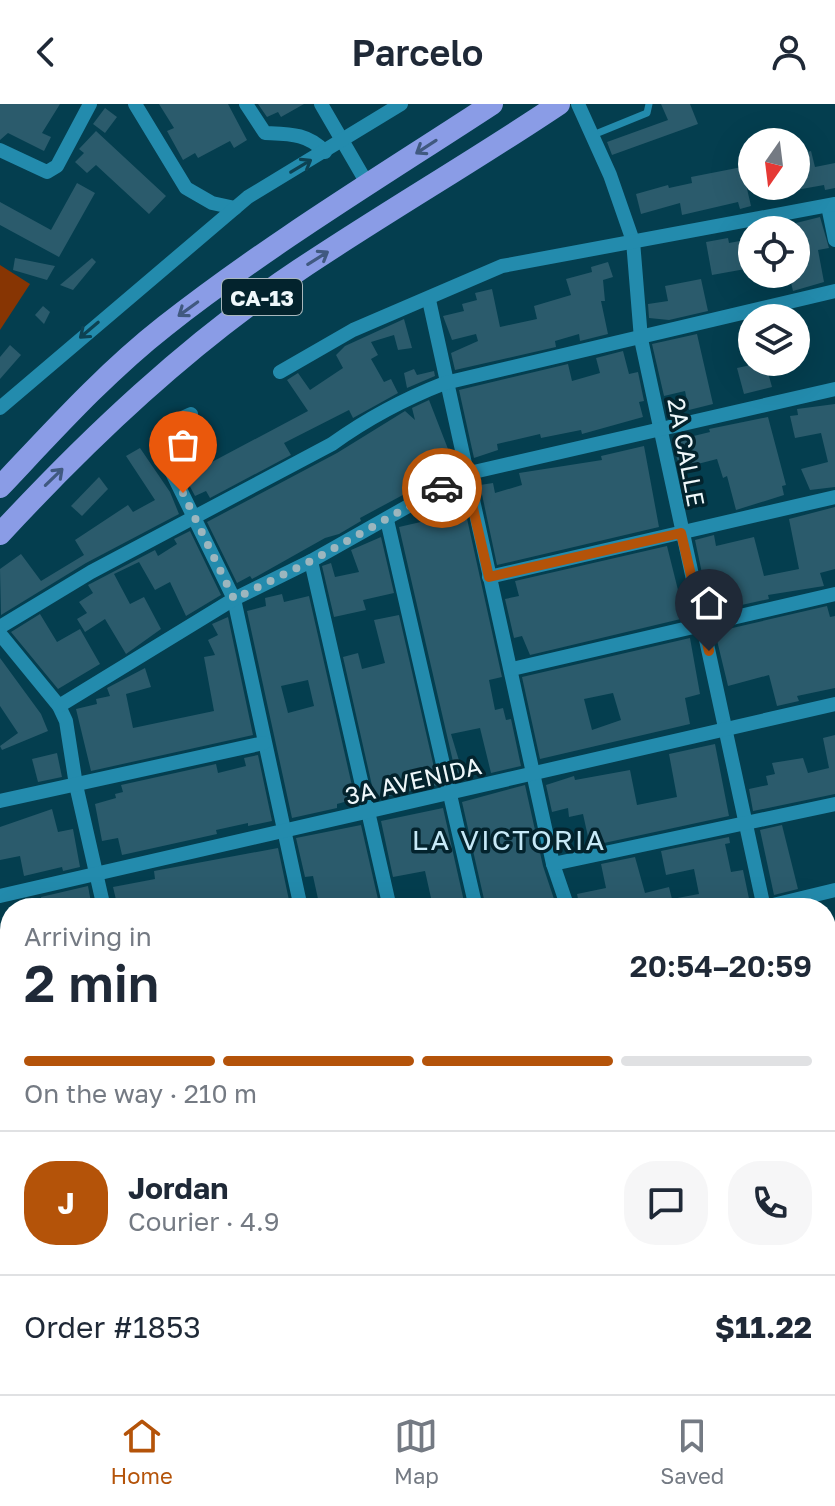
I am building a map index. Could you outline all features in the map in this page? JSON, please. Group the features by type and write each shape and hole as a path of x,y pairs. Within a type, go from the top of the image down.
{"highway":[{"name":"CA-13","path":"0,487 78,404 164,326 368,185 492,104"},
{"name":"CA-13","path":"0,534 159,375 297,271 451,176 559,104"}],"street":[{"path":"0,150 47,172 57,166 90,104"},
{"path":"135,104 186,188 212,203 235,208"},
{"path":"246,104 265,133 301,136 315,141 325,152"},
{"path":"321,104 368,185"},
{"path":"0,408 235,208 401,104"},
{"name":"2A CALLE","path":"578,104 633,241 641,339 761,898"},
{"path":"280,372 353,330 429,300 502,266 832,205 835,240"},
{"path":"0,627 195,515 332,444 365,420 445,383 835,291"},
{"path":"429,300 553,864 565,898"},
{"path":"59,706 234,599 387,520 465,474 835,389"},
{"path":"191,414 162,431 158,444 234,599 298,898"},
{"path":"489,577 835,497"},
{"path":"387,520 474,898"},
{"path":"311,561 388,898"},
{"path":"512,669 835,594"},
{"path":"0,634 59,706 66,721 76,785 102,898"},
{"name":"3A AVENIDA","path":"0,896 835,704"},
{"path":"0,801 264,743"},
{"path":"553,864 835,804"},
{"path":"803,898 835,890"}],"lane":[{"path":"593,135 647,113 649,104"}],"shaded area":[{"path":"0,265 30,284 0,330"}],"building":[{"path":"0,104 60,104 42,133 51,137 44,151 8,133 0,140"},
{"path":"159,104 228,104 247,140 234,148 230,141 198,158 195,153 183,160 167,131 174,128"},
{"path":"258,104 304,104 281,117 278,112 267,117"},
{"path":"661,104 690,104 698,124 612,155 607,142 668,120"},
{"path":"105,108 117,117 105,133 93,124"},
{"path":"96,131 166,196 149,214 96,165 87,173 75,162 84,153 79,149"},
{"path":"810,151 815,167 835,163 835,188 825,190 824,185 810,188"},
{"path":"738,168 738,200 750,200 751,206 740,209 738,202 682,215 680,203 641,214 636,194 668,185 669,188 692,183 691,177"},
{"path":"77,183 95,193 59,257 0,225 0,202 51,230"},
{"path":"820,217 829,248 818,250 824,282 810,286 810,220"},
{"path":"728,238 729,243 738,241 738,270 712,275 706,242"},
{"path":"15,258 55,266 47,280 13,270"},
{"path":"92,258 96,262 73,290 60,285"},
{"path":"608,262 613,277 603,280 605,301 601,301 608,334 580,341 579,334 555,341 556,347 455,370 451,353 478,341 476,334 452,340 443,316 464,311 462,304 477,300 475,293 492,289 500,327 537,319 534,306 571,295 566,279 592,272 591,267"},
{"path":"701,279 708,311 669,320 649,318 648,304 668,301 665,286"},
{"path":"43,306 50,312 44,324 35,315"},
{"path":"404,319 412,348 398,350 394,335 371,342 378,355 371,359 384,382 391,379 398,393 353,418 349,410 284,443 291,455 210,498 206,491 195,496 185,477 195,473 184,452 201,444 210,463 308,411 287,380 298,373 310,390 343,368 336,355 345,346"},
{"path":"697,334 713,404 689,410 685,391 664,396 652,344"},
{"path":"10,345 21,355 0,379 0,357"},
{"path":"623,351 629,374 638,372 644,401 639,402 643,417 582,434 581,430 541,438 540,434 497,444 498,450 474,458 459,390 568,364 572,381 600,373 596,358"},
{"path":"414,369 417,375 434,371 435,376 407,388 404,373"},
{"path":"739,376 769,376 772,387 744,394"},
{"path":"429,400 455,467 360,518 361,521 339,534 325,538 252,579 250,576 237,583 207,522 337,453 405,411 415,420 412,408"},
{"path":"835,404 835,487 810,490 801,469 828,462 821,433 795,438 790,416 798,415 797,409"},
{"path":"768,417 786,485 782,486 784,495 736,510 727,476 723,478 717,459 682,468 677,459 673,441 710,432 709,429"},
{"path":"644,446 659,527 497,565 480,485 493,483 495,493 522,485 519,473 602,460 601,456"},
{"path":"140,448 170,492 179,514 86,563 1,615 0,569 21,554 41,581 84,555 75,540 128,505 133,512 155,500 126,456"},
{"path":"99,477 108,489 82,516 71,506"},
{"path":"458,493 464,505 502,677 489,680 495,710 503,708 506,720 511,719 521,766 491,773 480,728 451,734 461,767 466,765 469,775 457,779 399,527 425,521 420,511"},
{"path":"835,507 835,569 820,573 824,586 768,595 769,599 737,606 731,583 726,584 723,572 703,578 695,540 714,535 716,546 754,537 764,576 799,569 789,519"},
{"path":"190,531 221,595 186,616 170,582 155,590 139,562 114,574 130,604 144,597 161,629 126,654 105,619 85,632 77,619 87,613 79,602 93,593 88,585 155,550 158,556 177,544 174,539"},
{"path":"381,537 394,593 363,600 366,610 334,617 322,566 331,563 335,577 359,572 351,550"},
{"path":"667,546 685,618 530,655 522,636 514,638 505,599 519,596 515,581"},
{"path":"282,594 284,602 309,596 355,799 337,804 337,808 292,818 247,611 266,606 265,598","holes":["308,680 314,706 288,713 281,686"]},
{"path":"827,606 830,617 835,616 835,688 797,696 799,701 777,706 769,675 728,686 715,632"},
{"path":"40,614 57,642 80,629 100,664 58,689 11,632"},
{"path":"399,615 438,785 375,799 343,657 358,653 362,669 385,663 374,620"},
{"path":"228,617 253,735 91,771 76,709 97,704 96,699 110,696 107,688 145,668 151,687 126,694 133,728 214,711 204,657 215,655 208,640 218,635 212,624"},
{"path":"690,638 700,694 685,698 690,724 540,759 522,677","holes":["613,693 621,720 592,730 584,699"]},
{"path":"0,658 41,714 48,731 2,750 0,746 18,733 0,706"},
{"path":"835,735 835,794 753,811 749,789 768,785 766,776 775,774 772,763 803,758 808,773 829,768 823,738"},
{"path":"715,744 729,816 590,846 583,814 569,817 568,808 552,812 546,785 574,776 575,780 630,770 637,805 677,797 669,754"},
{"path":"57,753 62,777 38,782 32,759"},
{"path":"258,755 272,821 216,830 217,834 122,855 118,838 102,841 95,804 116,798 115,794 123,792 121,785 216,764 218,773 246,766 244,758"},
{"path":"525,785 543,866 554,898 484,898 462,802"},
{"path":"443,808 463,898 431,898 425,871 393,877 381,821"},
{"path":"52,809 58,832 73,829 80,867 63,871 62,867 24,876 20,856 0,860 0,827"},
{"path":"361,825 378,898 318,898 313,876 305,877 296,838"},
{"path":"782,825 798,889 774,895 760,830"},
{"path":"729,837 730,843 725,844 731,872 743,870 749,898 677,898 699,894 694,869 666,875 661,851"},
{"path":"278,848 289,898 116,898 113,887 155,879 154,871"},
{"path":"635,857 645,893 669,887 672,898 578,898 577,894 606,888 601,864"},
{"path":"88,886 90,898 41,898"}],"way so far":[{"path":"183,493 234,599 311,561 442,488"}],"district":[{"name":"LA VICTORIA","path":"509,839"}],"route":[{"path":"442,488 465,474 489,577 681,533 709,651"}]}
